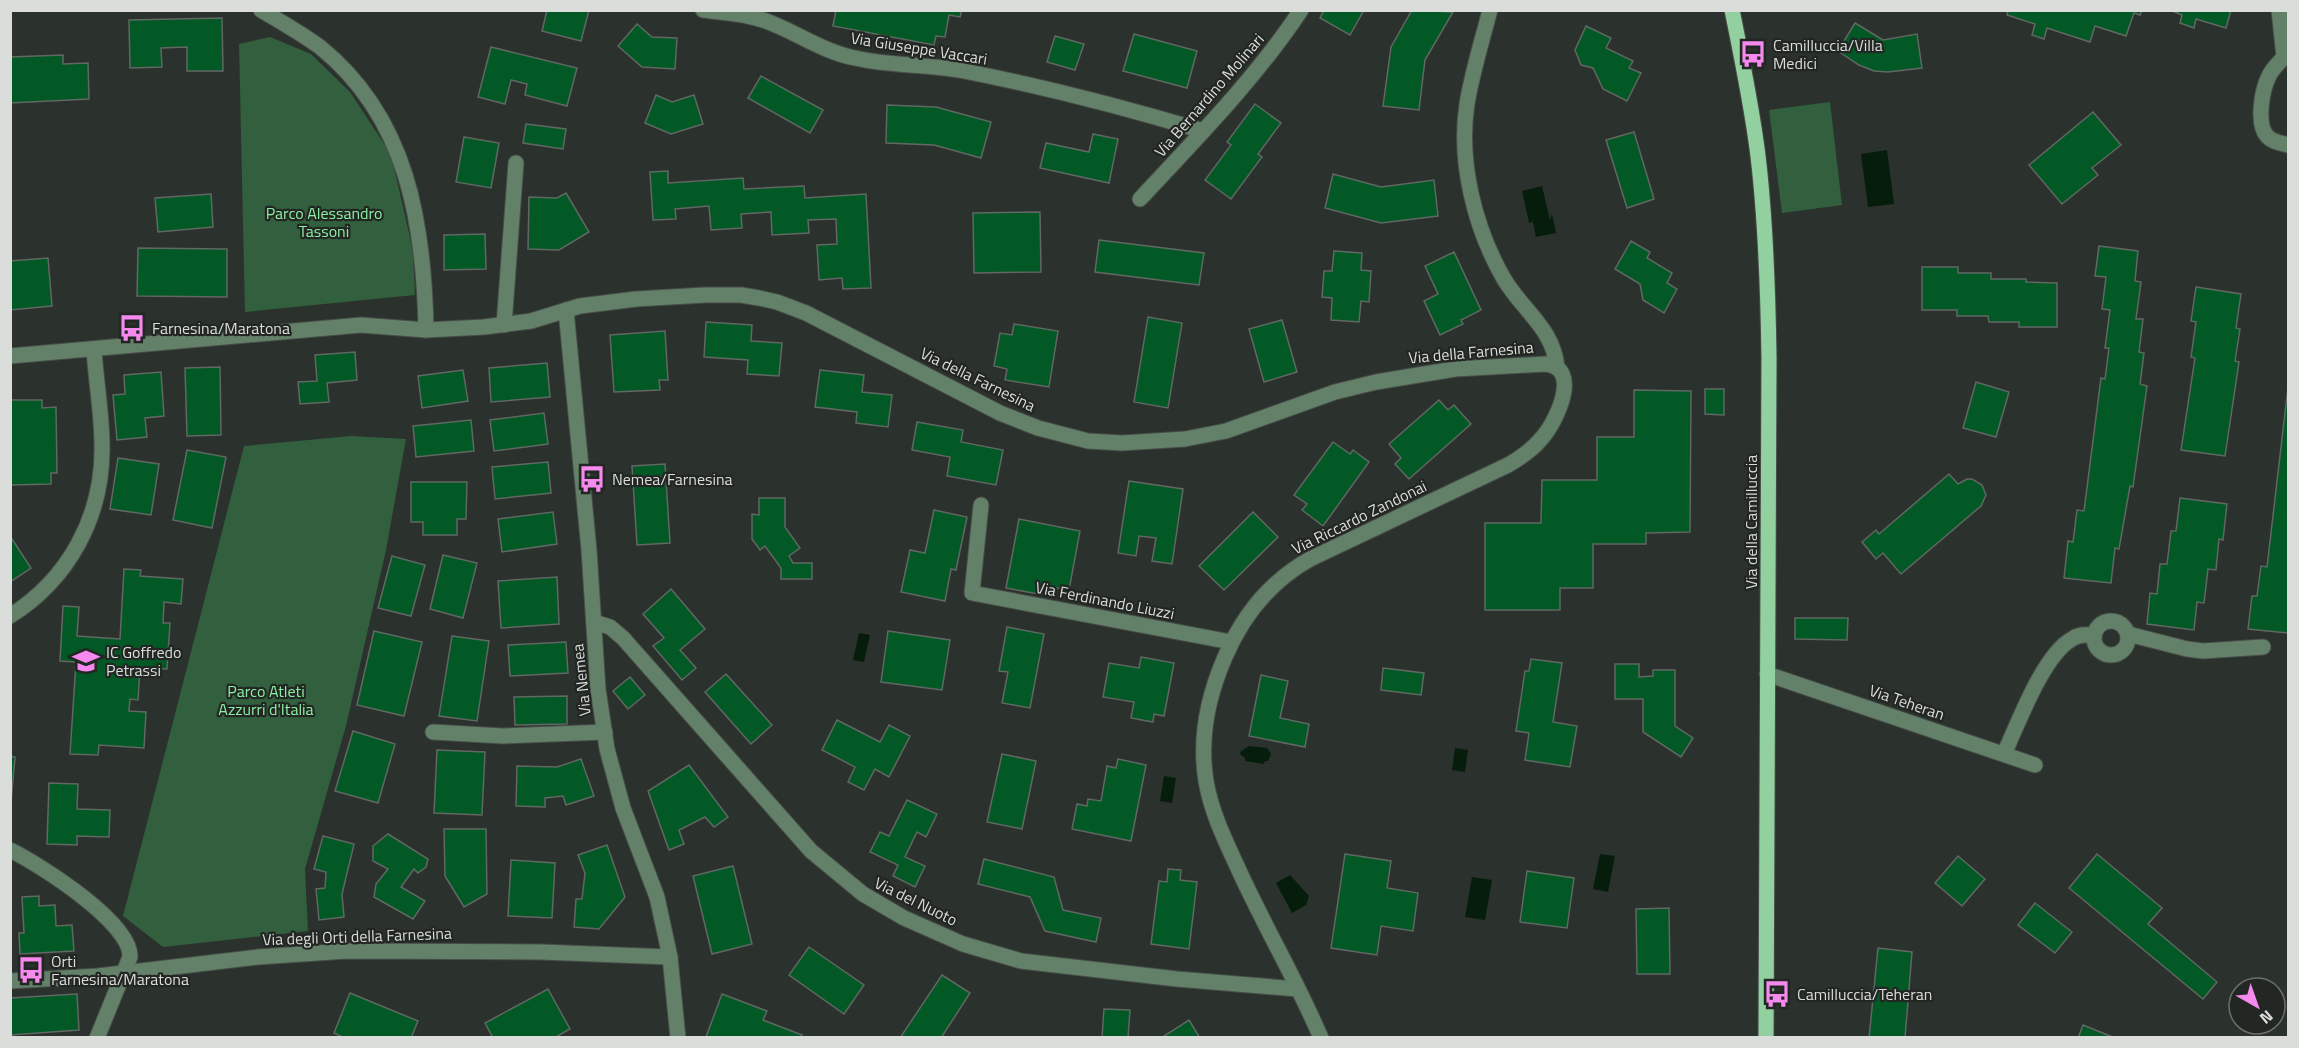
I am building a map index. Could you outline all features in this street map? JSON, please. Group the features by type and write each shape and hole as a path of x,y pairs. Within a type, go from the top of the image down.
{"main road":[{"name":"Via della Camilluccia","path":"1732,10 1749,94 1758,156 1767,258 1769,358 1766,1038"}],"street":[{"path":"10,356 361,325 426,330 419,229 408,179 397,148 370,103 337,63 307,38 261,10"},
{"name":"Via Giuseppe Vaccari","path":"703,10 768,22 796,36 852,58 934,66 984,75 1122,108 1203,131"},
{"name":"Via Bernardino Molinari","path":"1140,199 1274,50 1301,10"},
{"path":"1490,10 1466,111 1465,129 1472,195 1482,233 1496,263 1505,280 1552,344 1557,368"},
{"path":"2279,10 2286,56 2269,75 2261,106 2262,129 2268,138 2277,143 2289,145"},
{"path":"504,325 516,163"},
{"name":"Via della Farnesina","path":"426,330 504,325 531,321 580,306 636,299 741,295 777,302 806,313 977,402 1021,421 1088,441 1122,443 1185,439 1226,431 1335,392 1416,374 1455,369 1545,364 1557,368"},
{"name":"Via Nemea","path":"566,310 589,550 598,689 613,774 623,808 655,890 670,957 678,1038"},
{"path":"10,616 33,600 54,580 79,544 91,518 102,448 94,350"},
{"name":"Via Riccardo Zandonai","path":"1321,1038 1222,835 1212,809 1206,779 1204,732 1206,715 1217,675 1231,642 1256,603 1268,589 1299,565 1508,465 1533,448 1553,423 1561,398 1565,382 1562,372 1557,368"},
{"name":"Via Ferdinando Liuzzi","path":"981,505 972,593 1231,642"},
{"path":"2128,634 2127,644 2120,653 2104,654 2096,646 2094,636 2100,626 2110,621 2121,625 2128,634 2187,650 2203,651 2263,646"},
{"name":"Via del Nuoto","path":"594,622 610,627 623,638 811,851 863,894 904,918 963,944 1021,961 1177,979 1298,989"},
{"path":"2004,754 2040,679 2056,653 2074,637 2094,636"},
{"name":"Via Teheran","path":"1767,674 2035,765"},
{"path":"433,732 502,736 605,732"},
{"path":"10,850 62,881 109,922 130,948 130,957 97,1038"},
{"name":"Via degli Orti della Farnesina","path":"10,981 98,976 258,957 347,951 541,952 670,957"}],"green space":[{"name":"Parco Alessandro Tassoni","path":"270,37 311,54 350,92 391,154 413,251 415,295 245,312 239,44"},
{"path":"1830,102 1842,205 1782,213 1769,110"},
{"name":"Parco Atleti Azzurri d'Italia","path":"351,436 406,439 386,550 346,726 305,869 308,931 163,947 123,916 244,446"}],"shaded area":[{"path":"1887,150 1894,204 1868,207 1861,154"},
{"path":"1542,186 1550,220 1552,214 1556,233 1536,237 1532,218 1532,222 1529,223 1522,191"},
{"path":"859,633 870,635 864,662 853,660"},
{"path":"1249,746 1267,748 1271,754 1268,761 1264,764 1245,761 1240,754"},
{"path":"1455,748 1468,750 1465,772 1452,770"},
{"path":"1164,776 1176,778 1172,803 1160,801"},
{"path":"1600,854 1615,856 1608,892 1593,889"},
{"path":"1290,875 1309,896 1306,905 1292,913 1276,883"},
{"path":"1472,877 1492,880 1485,920 1465,917"}],"building":[{"path":"547,10 589,10 581,41 542,31"},
{"path":"836,10 962,10 960,17 949,15 945,37 936,36 934,45 833,26"},
{"path":"1324,10 1364,10 1350,35 1320,18"},
{"path":"1412,10 1453,12 1425,60 1419,110 1383,106 1391,47"},
{"path":"2008,10 2142,10 2140,15 2134,13 2126,36 2095,26 2090,42 2047,28 2044,39 2032,35 2035,24 2007,15"},
{"path":"2170,10 2231,10 2226,28 2196,19 2194,28 2180,23 2182,15"},
{"path":"222,18 223,71 187,71 187,47 161,48 162,67 130,68 129,20"},
{"path":"1855,23 1883,40 1917,34 1922,68 1888,72 1874,71 1859,65 1838,51"},
{"path":"637,24 652,37 677,38 675,69 642,67 618,46"},
{"path":"1586,26 1611,38 1606,48 1633,61 1629,68 1641,73 1627,101 1603,89 1593,68 1581,65 1575,50"},
{"path":"1134,34 1197,51 1187,88 1123,71"},
{"path":"1055,36 1084,44 1075,70 1047,62"},
{"path":"491,47 577,68 567,106 525,95 527,84 511,80 505,104 478,97"},
{"path":"63,55 63,64 88,63 89,99 10,103 10,57"},
{"path":"761,76 823,110 810,133 748,98"},
{"path":"656,95 672,102 694,95 703,124 671,134 645,123"},
{"path":"1255,104 1281,123 1258,154 1262,157 1231,199 1205,180 1231,145 1227,142"},
{"path":"887,105 936,107 991,122 981,158 934,145 886,143"},
{"path":"2093,112 2121,145 2092,168 2098,175 2062,204 2029,165"},
{"path":"526,124 566,129 563,149 523,143"},
{"path":"1634,132 1654,199 1627,208 1606,140"},
{"path":"1093,134 1118,139 1109,183 1040,168 1046,143 1089,152"},
{"path":"464,137 499,143 491,188 456,182"},
{"path":"668,171 668,183 743,178 744,189 804,186 805,198 866,194 871,288 843,289 842,278 819,280 817,245 837,244 836,219 808,220 809,233 772,235 771,212 741,214 742,228 711,230 709,206 675,209 676,219 653,220 650,172"},
{"path":"1333,174 1381,187 1434,180 1438,216 1381,223 1325,208"},
{"path":"566,193 589,232 559,250 528,249 529,197 557,198"},
{"path":"211,194 213,227 158,232 155,198"},
{"path":"1040,212 1041,272 974,273 973,213"},
{"path":"485,234 486,269 444,270 444,235"},
{"path":"1099,240 1204,253 1199,285 1095,272"},
{"path":"1631,241 1650,252 1647,258 1672,273 1667,283 1677,289 1664,313 1643,300 1640,284 1615,269"},
{"path":"2099,246 2138,251 2135,281 2141,282 2136,319 2143,319 2139,352 2144,353 2140,384 2147,386 2133,487 2130,486 2119,549 2115,548 2111,583 2064,578 2068,541 2073,542 2077,510 2084,511 2101,378 2105,379 2109,348 2105,348 2110,310 2102,309 2106,277 2095,276"},
{"path":"138,248 227,249 227,297 137,296"},
{"path":"1334,251 1362,253 1361,270 1371,271 1369,302 1361,301 1359,322 1331,320 1332,298 1322,297 1324,271 1332,271"},
{"path":"1454,252 1481,310 1461,320 1463,324 1440,335 1424,301 1438,294 1425,266"},
{"path":"48,258 52,306 10,310 10,261"},
{"path":"1922,267 1958,267 1958,273 1991,273 1991,279 2026,279 2026,282 2057,283 2057,327 2019,327 2019,322 1989,322 1988,316 1957,316 1957,310 1922,310"},
{"path":"2196,287 2241,294 2236,328 2240,329 2235,361 2239,362 2225,456 2181,450 2195,358 2191,357 2196,322 2191,321"},
{"path":"1148,317 1182,323 1168,408 1134,402"},
{"path":"1282,320 1297,372 1264,382 1249,329"},
{"path":"706,322 752,325 751,341 782,343 779,376 747,374 748,360 704,357"},
{"path":"1014,324 1058,331 1049,387 1005,380 1007,369 994,366 1000,333 1012,335"},
{"path":"665,331 668,380 659,380 660,390 614,392 610,335"},
{"path":"355,352 357,380 327,383 329,402 300,404 298,382 317,381 315,355"},
{"path":"547,363 550,397 491,402 489,368"},
{"path":"220,367 221,435 187,436 185,368"},
{"path":"463,370 468,401 422,408 418,376"},
{"path":"820,370 864,375 862,392 892,395 888,427 856,423 857,412 815,407"},
{"path":"161,372 164,416 145,418 147,437 117,440 113,395 125,394 124,375"},
{"path":"1976,382 2009,392 1996,437 1963,428"},
{"path":"2288,387 2288,633 2248,629 2252,596 2257,596 2261,566 2267,567"},
{"path":"1705,389 1724,389 1724,415 1705,414"},
{"path":"1634,390 1691,391 1690,532 1646,533 1646,544 1593,544 1593,588 1560,588 1560,610 1485,610 1485,523 1541,523 1542,480 1597,480 1597,437 1634,437"},
{"path":"10,400 42,400 42,408 56,407 57,473 51,473 51,484 10,485"},
{"path":"1439,400 1448,410 1454,405 1471,424 1409,479 1395,464 1401,458 1389,444"},
{"path":"544,413 548,444 494,451 490,420"},
{"path":"471,420 474,451 416,457 413,426"},
{"path":"917,422 963,430 961,442 1003,450 996,485 947,476 950,457 912,450"},
{"path":"1333,442 1350,454 1353,450 1369,462 1323,526 1302,510 1307,504 1294,495"},
{"path":"187,450 226,457 212,528 173,520"},
{"path":"118,458 159,464 151,515 110,509"},
{"path":"548,462 551,493 495,499 492,467"},
{"path":"665,464 670,543 637,545 632,466"},
{"path":"1949,474 1958,484 1972,479 1982,485 1986,495 1981,506 1901,574 1883,553 1876,559 1862,542 1876,530 1879,534"},
{"path":"1129,481 1183,489 1172,564 1152,561 1156,538 1139,536 1136,556 1118,553"},
{"path":"411,482 467,482 466,519 457,519 457,535 423,535 423,522 411,522"},
{"path":"759,498 785,498 785,527 800,548 789,556 793,563 812,563 812,579 781,579 781,568 765,546 760,550 752,539 752,514 759,515"},
{"path":"2180,498 2227,504 2223,540 2219,539 2216,570 2208,569 2204,603 2197,602 2194,630 2147,624 2150,593 2157,594 2160,564 2167,564 2171,531 2176,531"},
{"path":"934,510 967,517 956,570 951,569 945,601 901,592 910,550 925,553"},
{"path":"553,512 557,544 502,552 498,519"},
{"path":"1253,512 1278,537 1224,590 1199,566"},
{"path":"1019,519 1080,531 1069,590 1041,585 1038,594 1006,588"},
{"path":"10,536 31,568 10,582"},
{"path":"443,555 477,563 463,618 430,609"},
{"path":"392,556 425,565 411,616 378,608"},
{"path":"124,569 141,570 140,576 183,579 181,604 164,602 163,623 170,623 167,669 140,668 138,700 130,699 129,711 146,712 144,748 99,745 98,755 70,754 76,662 60,661 63,606 79,607 77,636 120,639"},
{"path":"557,577 559,624 501,628 498,581"},
{"path":"671,589 705,629 680,650 696,668 682,680 653,646 664,638 643,614"},
{"path":"1795,618 1848,618 1847,640 1795,639"},
{"path":"1007,627 1044,634 1030,708 1002,703 1008,672 999,671"},
{"path":"374,631 422,642 404,716 357,705"},
{"path":"888,631 950,640 942,690 881,682"},
{"path":"452,636 489,641 477,721 439,716"},
{"path":"566,642 568,673 510,676 508,645"},
{"path":"1141,657 1174,663 1164,716 1154,714 1153,722 1131,718 1134,702 1103,697 1109,663 1139,668"},
{"path":"1531,659 1562,663 1553,722 1577,726 1570,767 1525,760 1529,733 1516,731 1525,671 1529,671"},
{"path":"1615,664 1639,664 1639,677 1653,676 1653,670 1675,670 1675,726 1693,738 1681,757 1643,732 1643,699 1615,699"},
{"path":"1383,668 1424,673 1421,695 1381,690"},
{"path":"726,674 772,725 751,744 705,692"},
{"path":"1261,675 1288,681 1280,718 1309,724 1305,747 1249,736"},
{"path":"630,677 645,695 628,709 613,691"},
{"path":"567,696 567,724 515,725 514,697"},
{"path":"837,720 880,742 889,725 910,736 889,777 875,769 864,790 848,782 855,767 822,750"},
{"path":"353,731 395,744 378,803 335,791"},
{"path":"437,750 485,752 482,815 434,813"},
{"path":"1002,754 1036,761 1022,829 987,822"},
{"path":"10,756 15,757 10,814"},
{"path":"581,759 594,796 566,805 563,796 545,798 545,807 516,806 517,766 557,767"},
{"path":"1118,759 1146,765 1131,841 1072,829 1077,804 1087,806 1088,799 1101,801 1107,766 1116,768"},
{"path":"689,765 728,817 714,827 705,817 679,830 684,844 669,850 648,791"},
{"path":"49,783 78,784 77,809 110,810 109,837 77,836 77,845 47,844"},
{"path":"907,800 937,814 926,837 917,832 905,857 925,866 915,887 893,876 898,865 870,852 880,832 889,836"},
{"path":"444,829 486,829 487,894 464,907 445,876"},
{"path":"388,834 428,859 426,867 418,873 414,869 401,887 425,901 413,919 374,897 376,884 388,869 373,861 373,846"},
{"path":"323,836 354,844 342,894 344,917 319,920 316,889 325,888 326,872 314,869"},
{"path":"607,845 625,897 599,929 574,927 576,899 582,899 585,873 578,855"},
{"path":"1345,854 1391,861 1387,888 1418,893 1413,931 1381,926 1377,955 1331,948"},
{"path":"2097,854 2162,908 2148,924 2217,982 2203,999 2069,888"},
{"path":"1958,856 1985,879 1962,906 1935,883"},
{"path":"984,859 1054,877 1063,910 1101,918 1096,942 1045,931 1030,897 978,884"},
{"path":"511,860 555,863 552,918 508,916"},
{"path":"733,866 752,944 712,954 693,876"},
{"path":"1168,869 1181,870 1180,880 1197,882 1189,949 1151,944 1159,881 1167,882"},
{"path":"1527,871 1574,878 1567,928 1520,922"},
{"path":"39,896 39,906 55,905 56,926 72,925 74,951 20,954 19,933 24,933 22,897"},
{"path":"2035,903 2072,932 2055,953 2018,925"},
{"path":"1669,908 1670,974 1637,974 1636,909"},
{"path":"809,947 864,985 844,1014 789,975"},
{"path":"1878,948 1912,952 1905,1038 1869,1038"},
{"path":"942,975 970,993 941,1038 900,1038"},
{"path":"548,989 570,1029 554,1038 493,1038 485,1023"},
{"path":"350,993 418,1021 411,1038 345,1038 334,1033"},
{"path":"77,994 79,1030 10,1035 10,998"},
{"path":"722,994 767,1011 763,1020 802,1035 801,1038 706,1037"},
{"path":"1104,1009 1130,1010 1128,1038 1102,1038"},
{"path":"1189,1020 1200,1038 1165,1038 1164,1036"},
{"path":"2083,1025 2115,1038 2078,1038"}],"place":[{"name":"Camilluccia/Villa Medici","path":"1753,54"},
{"name":"Farnesina/Maratona","path":"132,328"},
{"name":"Nemea/Farnesina","path":"592,479"},
{"name":"IC Goffredo Petrassi","path":"86,661"},
{"name":"Orti Farnesina/Maratona","path":"31,970"},
{"name":"Camilluccia/Teheran","path":"1777,994"}]}
